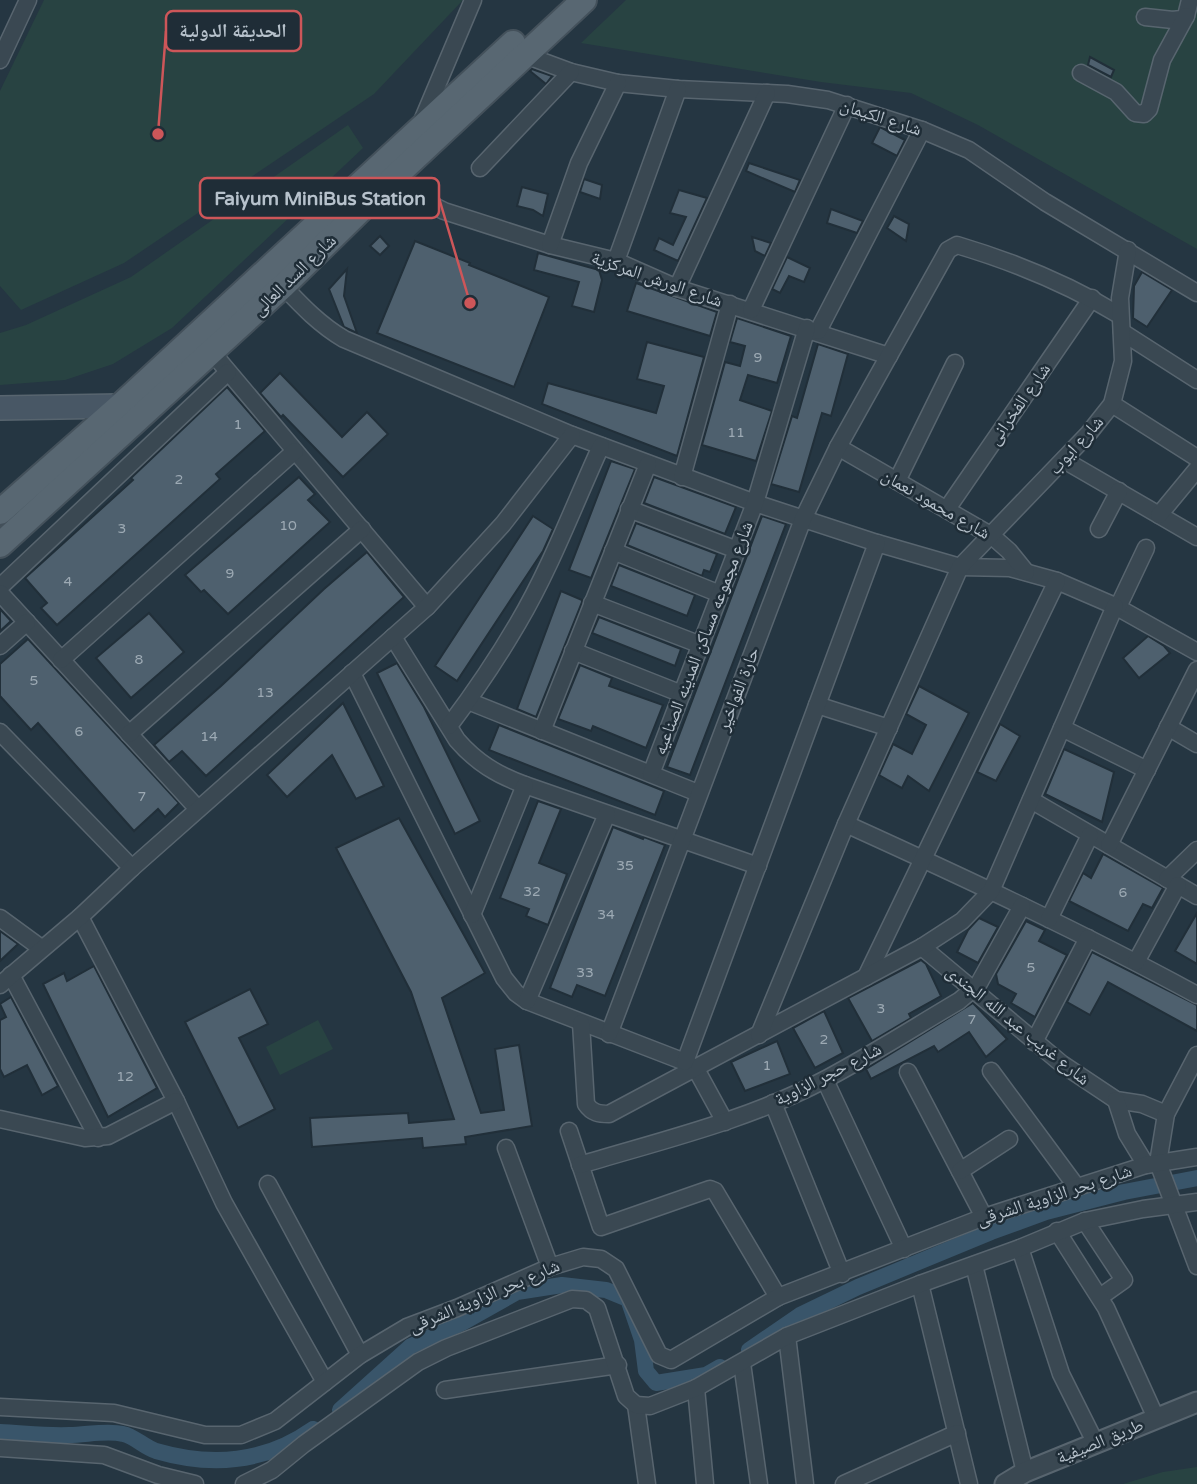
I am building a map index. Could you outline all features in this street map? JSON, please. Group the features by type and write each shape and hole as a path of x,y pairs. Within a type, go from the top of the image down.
{"main road":[{"name":"شارع السد العالى","path":"0,545 243,307 418,130 560,0"},
{"name":"شارع السد العالى","path":"243,307 283,286 388,183 584,0"},
{"name":"شارع السد العالى","path":"0,512 120,407 204,343"},
{"path":"0,408 120,407"}],"street":[{"path":"0,60 27,0"},
{"path":"418,130 473,0"},
{"path":"1145,17 1181,19 1188,8"},
{"path":"1081,74 1116,92 1135,113 1144,114 1149,109 1162,61 1188,8"},
{"name":"شارع الكيمان","path":"525,55 571,72 618,83 818,98 922,130 969,150 1045,202 1197,293"},
{"path":"480,168 571,72"},
{"path":"550,245 579,163 618,83"},
{"path":"616,261 678,89"},
{"path":"677,288 767,93"},
{"path":"751,310 847,105"},
{"name":"شارع مجموعه مساكن المدينه الصناعيه","path":"651,774 755,503 813,330 922,130"},
{"name":"شارع الورش المركزية","path":"388,183 444,211 550,245 616,261 677,288 889,356"},
{"name":"حارة الفواخير","path":"609,1034 803,519 838,447 948,250 953,246 994,256 1028,268 1092,299"},
{"name":"شارع ايوب","path":"960,567 1064,460 1112,404 1122,369 1119,315 1121,282 1128,250"},
{"name":"شارع محمود نعمان","path":"283,286 311,315 344,339 572,435 755,503 877,543 960,567 993,567 1026,572 1057,581 1116,606 1197,652"},
{"path":"1092,299 1119,315"},
{"name":"شارع الفخرانى","path":"947,509 1092,299"},
{"path":"682,477 730,304"},
{"path":"1122,332 1197,380"},
{"path":"204,343 427,607"},
{"path":"897,481 955,363"},
{"path":"0,587 228,372"},
{"path":"1112,404 1197,458"},
{"path":"98,1138 6,980 427,607 503,524 572,435"},
{"path":"449,726 495,662 525,610 601,446"},
{"name":"شارع محمود نعمان","path":"838,447 992,536 1026,572"},
{"path":"61,660 295,451"},
{"path":"1064,460 1197,537"},
{"path":"542,731 648,464"},
{"path":"1158,515 1197,469"},
{"path":"1099,529 1119,491"},
{"path":"629,509 737,550"},
{"path":"130,734 362,529"},
{"path":"691,1066 758,866 877,543"},
{"path":"581,1023 586,1104 590,1110 599,1114 609,1114 691,1066 759,1035 922,947 962,921 991,891 1116,606 1146,548"},
{"path":"612,551 720,594"},
{"path":"759,1035 846,824 960,567"},
{"path":"866,977 1057,581"},
{"path":"0,593 198,809"},
{"path":"592,603 701,645"},
{"path":"0,646 27,622"},
{"path":"393,637 457,740 479,762 499,775 758,866"},
{"path":"573,651 682,694"},
{"path":"1109,845 1197,670"},
{"path":"352,673 504,978 516,993 527,1001 691,1066 725,1122"},
{"path":"468,701 698,793"},
{"path":"817,705 889,728"},
{"path":"1168,727 1197,744"},
{"path":"1062,728 1147,770"},
{"path":"0,732 132,868"},
{"path":"472,915 525,785"},
{"path":"1031,800 1197,895"},
{"path":"527,1001 607,814"},
{"path":"846,824 1023,906 1197,995"},
{"path":"1049,919 1090,835"},
{"path":"1136,962 1173,882 1197,850"},
{"name":"شارع حجر الزاوية","path":"580,1165 725,1122 825,1080 973,991 1023,906"},
{"path":"80,917 176,1101 224,1203 325,1382"},
{"path":"0,918 41,948"},
{"path":"1034,1042 1088,938"},
{"name":"شارع غريب عبد الله الجندى","path":"922,947 1062,1064 1116,1100 1142,1104 1166,1114"},
{"path":"1152,1164 1166,1114 1197,1055"},
{"path":"991,1071 1076,1186"},
{"path":"908,1072 984,1217"},
{"path":"825,1080 904,1249"},
{"path":"1116,1100 1127,1134 1152,1164 1173,1206 1197,1266"},
{"path":"0,1119 85,1138 98,1138 108,1136 176,1101"},
{"path":"773,1103 842,1274"},
{"path":"569,1131 601,1227 706,1189 715,1191 778,1297"},
{"path":"960,1171 1009,1139"},
{"path":"506,1148 550,1267"},
{"name":"شارع بحر الزاوية الشرقى","path":"0,1407 114,1413 205,1435 229,1437 264,1427 360,1355 407,1327 550,1267 583,1257 601,1258 609,1263 621,1277 659,1355 667,1360 675,1359 778,1297 984,1217 1152,1164 1197,1157"},
{"path":"268,1184 360,1355"},
{"name":"شارع بحر الزاوية الشرقى","path":"244,1484 262,1480 418,1362 446,1348 572,1299 586,1300 597,1308 618,1365 626,1396 636,1405 650,1406 696,1388 787,1336 1020,1248 1057,1231 1085,1221 1143,1209 1197,1202"},
{"path":"1085,1221 1124,1280 1100,1297"},
{"path":"1057,1231 1100,1297 1156,1418"},
{"path":"1020,1248 1062,1374 1095,1442"},
{"path":"974,1265 1026,1472"},
{"path":"920,1284 969,1484"},
{"path":"787,1336 805,1484"},
{"path":"742,1363 759,1484"},
{"path":"445,1390 618,1365"},
{"path":"696,1388 705,1484"},
{"name":"طريق الصيفية","path":"1005,1484 1095,1442 1197,1402"},
{"path":"636,1405 647,1484"},
{"path":"844,1484 957,1433"},
{"path":"0,1448 104,1455 158,1475 195,1484"}],"green space":[{"path":"44,0 463,0 374,94 124,263 21,310 0,286 0,91"},
{"path":"626,0 1197,0 1197,249 978,125 911,93 821,82 581,43"},
{"path":"348,125 363,148 172,328 113,364 65,380 0,385 0,333 26,325 131,277"},
{"path":"318,1020 333,1049 280,1075 266,1047"},
{"path":"1197,1467 1197,1484 1123,1484 1163,1472"}],"building":[{"path":"1090,57 1114,70 1111,77 1088,65"},
{"path":"532,69 552,76 546,84 530,71"},
{"path":"880,127 905,140 897,156 872,143"},
{"path":"749,163 800,180 795,192 746,171"},
{"path":"584,179 602,185 600,199 580,192"},
{"path":"522,187 548,194 543,216 517,206"},
{"path":"679,190 707,198 678,261 654,250 659,238 673,245 686,217 670,213"},
{"path":"831,209 863,221 857,233 827,223"},
{"path":"894,216 909,224 906,241 887,228"},
{"path":"380,236 389,246 380,255 370,246"},
{"path":"752,237 771,243 765,256 755,251"},
{"path":"415,241 549,297 514,387 377,333"},
{"path":"538,253 599,270 602,280 594,312 572,306 579,282 534,270"},
{"path":"787,257 810,268 804,282 789,276 780,293 772,289"},
{"path":"347,269 344,296 357,333 344,327 329,289"},
{"path":"1142,272 1172,290 1147,327 1133,318 1134,286"},
{"path":"636,283 717,312 710,336 627,311"},
{"path":"737,318 791,336 777,383 748,375 740,400 772,411 756,461 702,445 725,362 740,366 745,346 730,342"},
{"path":"647,342 704,357 677,456 542,404 548,383 656,413 664,386 637,379"},
{"path":"818,344 848,354 831,416 822,413 799,492 771,484 792,416 797,418"},
{"path":"280,373 342,437 367,412 388,434 343,477 260,393"},
{"path":"227,387 265,431 216,474 220,479 57,625 41,608 47,603 25,578 133,480 131,478"},
{"path":"611,461 635,469 591,578 569,570"},
{"path":"299,477 315,494 308,500 330,522 228,614 185,575"},
{"path":"654,477 736,507 725,534 644,503"},
{"path":"533,516 553,529 543,551 457,681 435,666"},
{"path":"762,516 786,524 690,775 667,767"},
{"path":"636,523 717,554 710,572 704,570 702,576 627,545"},
{"path":"367,552 404,597 206,776 182,751 169,762 154,745"},
{"path":"619,565 695,595 687,616 611,586"},
{"path":"561,591 582,602 536,717 517,709"},
{"path":"0,609 11,621 0,631"},
{"path":"149,613 184,652 131,698 96,658"},
{"path":"599,617 681,649 675,666 592,633"},
{"path":"1148,636 1170,653 1139,678 1123,658"},
{"path":"28,639 179,803 165,817 158,809 134,831 38,723 31,730 0,696 0,664"},
{"path":"397,663 424,707 480,821 455,834 377,673"},
{"path":"580,665 612,678 609,686 663,705 646,748 593,726 591,731 558,719"},
{"path":"919,686 969,713 929,791 908,776 902,788 879,775 893,744 912,754 926,725 906,714"},
{"path":"343,703 384,786 356,799 332,755 287,797 267,775"},
{"path":"1000,724 1020,736 996,781 977,772"},
{"path":"499,725 664,791 655,815 489,750"},
{"path":"1064,749 1114,772 1102,822 1045,794"},
{"path":"538,801 561,809 539,863 567,874 548,925 526,916 529,909 500,898"},
{"path":"399,818 485,973 442,998 481,1113 504,1110 495,1049 519,1045 532,1126 465,1137 466,1144 423,1148 422,1138 312,1147 310,1118 408,1113 409,1123 454,1119 411,992 336,848"},
{"path":"613,827 665,845 605,996 577,985 572,997 550,988"},
{"path":"1103,854 1163,888 1152,908 1143,904 1128,931 1069,901 1083,873 1091,878"},
{"path":"1197,913 1197,964 1175,951"},
{"path":"979,918 998,927 978,963 957,952 968,930"},
{"path":"1026,921 1045,930 1039,941 1067,955 1035,1017 1011,1003 1016,994 998,984 996,974"},
{"path":"0,931 18,944 0,961"},
{"path":"1092,952 1197,1005 1197,1031 1108,982 1090,1015 1067,1002"},
{"path":"921,960 926,964 941,996 909,1014 911,1018 872,1041 848,998"},
{"path":"94,966 157,1088 108,1117 43,984 64,973 67,981"},
{"path":"250,989 268,1024 239,1038 275,1109 238,1128 185,1022"},
{"path":"11,997 58,1086 42,1095 27,1065 4,1077 0,1069 0,1020 6,1017 0,1004"},
{"path":"973,1003 1007,1039 986,1057 969,1032 938,1052 934,1046 871,1079 866,1069"},
{"path":"824,1011 843,1053 815,1068 793,1028"},
{"path":"777,1041 790,1074 745,1091 731,1062"}],"waterway":[{"path":"749,1350 800,1315 858,1287 991,1232 1046,1212 1124,1192 1197,1178"},
{"path":"340,1410 411,1346 462,1323 517,1292 562,1285 606,1290 628,1299 642,1340 646,1371 656,1383 706,1375 720,1367"},
{"path":"0,1432 60,1435 117,1433 127,1435 156,1451 217,1460 237,1459 276,1449 313,1429"}],"place":[{"name":"الحديقة الدولية","path":"158,134"},
{"name":"Faiyum MiniBus Station","path":"470,303"}]}
